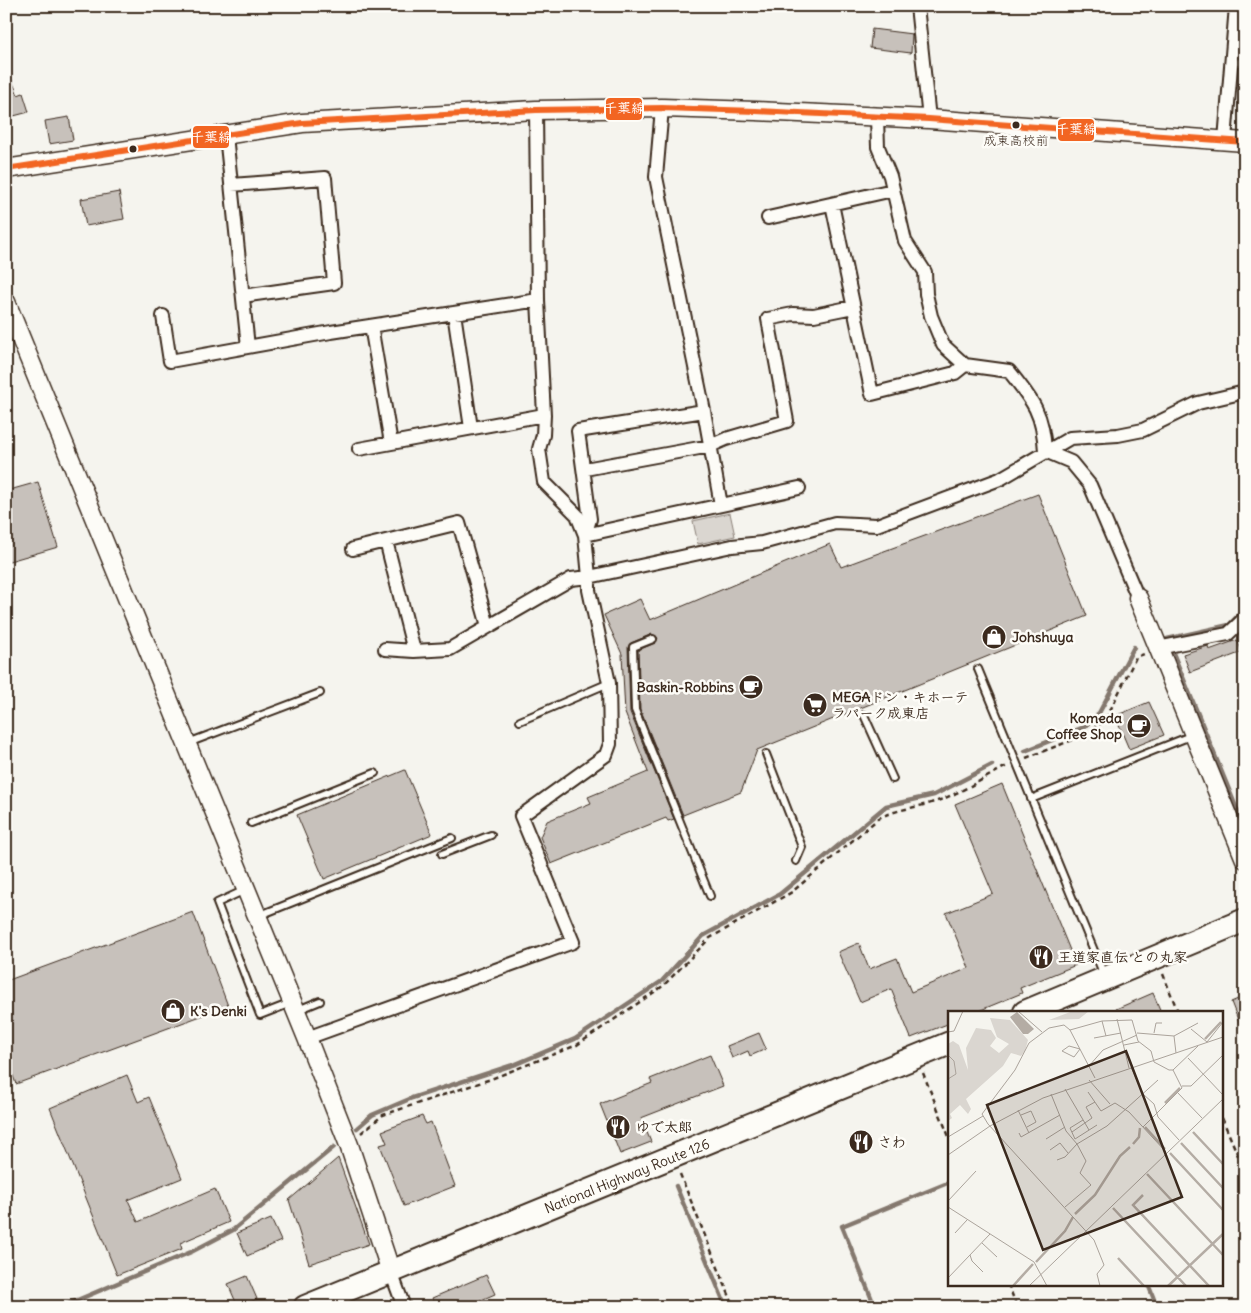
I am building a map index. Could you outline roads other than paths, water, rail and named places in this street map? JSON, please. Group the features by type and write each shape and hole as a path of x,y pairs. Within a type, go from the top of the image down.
{"highway":[{"path":"1027,1011 1245,920"},
{"name":"National Highway Route 126","path":"305,1307 948,1044"}],"street":[{"path":"917,6 929,120"},
{"path":"1225,140 1238,63 1236,6"},
{"path":"6,169 302,123 536,110 662,108 929,120 1225,140 1244,145"},
{"path":"662,108 656,177 704,412 721,506"},
{"path":"536,110 538,300 544,415 543,435 538,449 544,482 577,515 586,535"},
{"path":"877,118 878,147 890,176 904,241 925,272 926,294 934,323 943,345 965,365 1009,371 1034,401 1044,429 1045,451"},
{"path":"226,135 248,347"},
{"path":"232,185 325,178 334,283 243,296"},
{"path":"768,218 893,190"},
{"path":"832,204 872,394 955,373 965,365"},
{"path":"163,316 170,361 371,326 538,300"},
{"path":"6,302 307,1038 349,1145 404,1307"},
{"path":"585,469 710,446 726,439 787,421 768,319 793,314 814,315 853,307"},
{"path":"454,313 472,428"},
{"path":"371,326 391,443"},
{"path":"385,649 414,651 450,648 571,579 589,577 732,546 762,542 835,523 877,525 1000,479 1070,438 1118,435 1143,430 1198,403 1245,392"},
{"path":"307,1038 573,942 521,816 606,755 610,744 608,683 590,590 586,535 590,519 585,469 578,431 704,412"},
{"path":"359,449 544,415"},
{"path":"1045,451 1071,462 1090,485 1245,859"},
{"path":"586,535 799,488"},
{"path":"353,549 459,523 488,626"},
{"path":"386,541 414,651"},
{"path":"1158,648 1228,634 1245,618"}],"lane":[{"path":"653,639 633,647 635,710 710,896"},
{"path":"978,669 1105,978"},
{"path":"520,721 608,683"},
{"path":"186,743 320,692"},
{"path":"864,715 893,779"},
{"path":"1031,799 1193,735"},
{"path":"766,754 802,847 796,861"},
{"path":"250,823 375,773"},
{"path":"442,854 491,835"},
{"path":"257,916 452,838"},
{"path":"246,890 217,903 260,1015 320,1001"}],"waterway":[{"path":"1167,639 1229,625 1245,608"},
{"path":"1025,751 1084,727 1099,713 1134,647"},
{"path":"1173,653 1245,829"},
{"path":"357,1128 372,1115 412,1098 516,1064 575,1039 662,981 703,936 780,894 886,806 934,795 992,765"},
{"path":"61,1307 191,1252 233,1230 334,1147"},
{"path":"875,1307 842,1226 948,1183"},
{"path":"676,1186 726,1307"},
{"path":"1149,1286 1157,1307"}],"place":[{"name":"成東高校前","path":"1016,125"},
{"name":"Johshuya","path":"994,637"},
{"name":"Baskin-Robbins","path":"751,687"},
{"name":"MEGAドン・キホーテ ラパーク成東店","path":"815,705"},
{"name":"Komeda Coffee Shop","path":"1139,726"},
{"name":"王道家直伝 との丸家","path":"1041,957"},
{"name":"K's Denki","path":"173,1011"},
{"name":"ゆで太郎","path":"618,1127"},
{"name":"さわ","path":"861,1142"}]}
